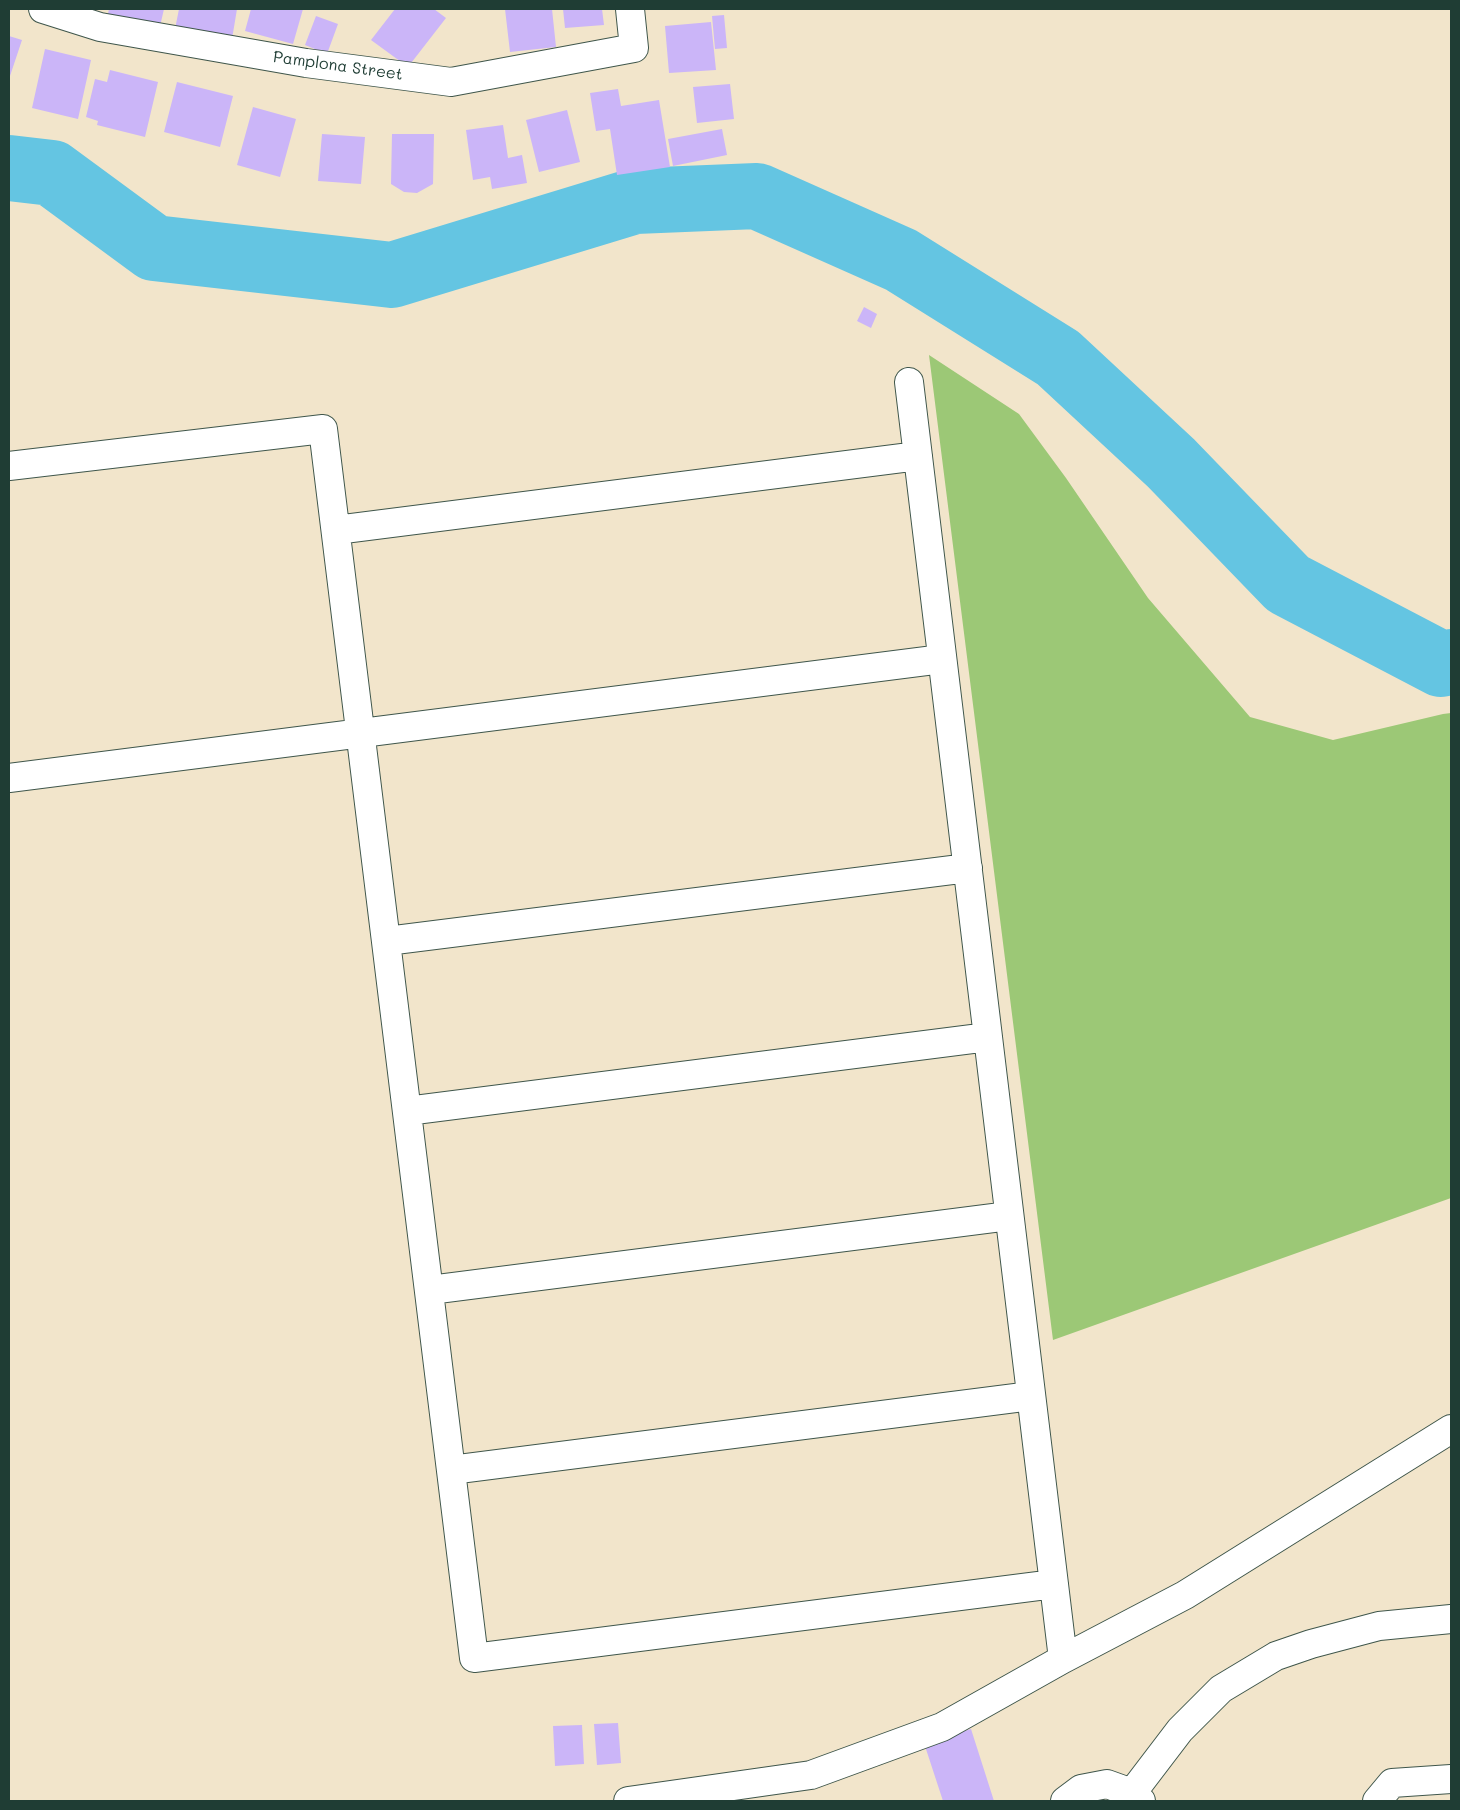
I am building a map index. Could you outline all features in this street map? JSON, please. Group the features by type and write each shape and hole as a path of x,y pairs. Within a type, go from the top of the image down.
{"street":[{"name":"Pamplona Street","path":"55,11 100,27 306,63 451,82 634,48 630,9"},
{"path":"909,382 1063,1659"},
{"path":"9,466 324,429 474,1658 1054,1584"},
{"path":"336,530 918,456"},
{"path":"9,778 942,660"},
{"path":"387,941 968,868"},
{"path":"407,1111 988,1037"},
{"path":"430,1290 1009,1216"},
{"path":"451,1470 1031,1396"},
{"path":"628,1801 811,1775 942,1727 1063,1659 1185,1595 1451,1430"},
{"path":"1065,1801 1081,1789 1107,1784 1136,1797 1180,1730 1221,1690 1276,1656 1311,1644 1379,1626 1451,1620"},
{"path":"1384,1792 1451,1779"}],"green space":[{"path":"929,355 1019,414 1066,478 1148,598 1250,717 1333,740 1451,713 1451,1198 1053,1340"}],"building":[{"path":"109,9 164,9 158,35 106,23"},
{"path":"179,9 237,9 231,45 174,34"},
{"path":"251,9 303,9 293,44 245,31"},
{"path":"395,9 434,9 446,18 408,67 371,40"},
{"path":"505,9 552,9 556,47 510,52"},
{"path":"563,9 602,9 604,25 565,28"},
{"path":"724,15 727,48 715,49 712,16"},
{"path":"316,16 338,24 327,54 305,45"},
{"path":"711,22 716,70 669,73 665,26"},
{"path":"9,36 22,40 9,79"},
{"path":"45,49 91,60 78,119 32,108"},
{"path":"110,70 158,82 145,137 97,125 98,121 86,117 95,79 107,82"},
{"path":"177,82 233,96 220,147 164,132"},
{"path":"730,84 734,119 697,123 693,87"},
{"path":"618,89 621,106 659,100 670,167 617,175 610,129 596,131 590,93"},
{"path":"253,107 296,119 280,177 237,165"},
{"path":"567,110 580,162 539,172 526,120"},
{"path":"503,125 508,158 522,155 527,183 492,189 490,177 473,180 466,130"},
{"path":"722,129 727,155 673,166 668,139"},
{"path":"322,134 365,137 361,184 318,181"},
{"path":"392,134 434,134 433,184 417,193 404,192 391,184"},
{"path":"864,307 877,314 871,328 857,321"},
{"path":"618,1723 621,1763 597,1765 594,1724"},
{"path":"582,1725 584,1764 555,1766 553,1726"},
{"path":"971,1729 994,1801 943,1801 924,1743"}],"waterway":[{"path":"9,168 52,173 154,248 392,275 635,201 757,196 901,260 1058,358 1171,463 1288,584 1441,664 1451,662"}]}
